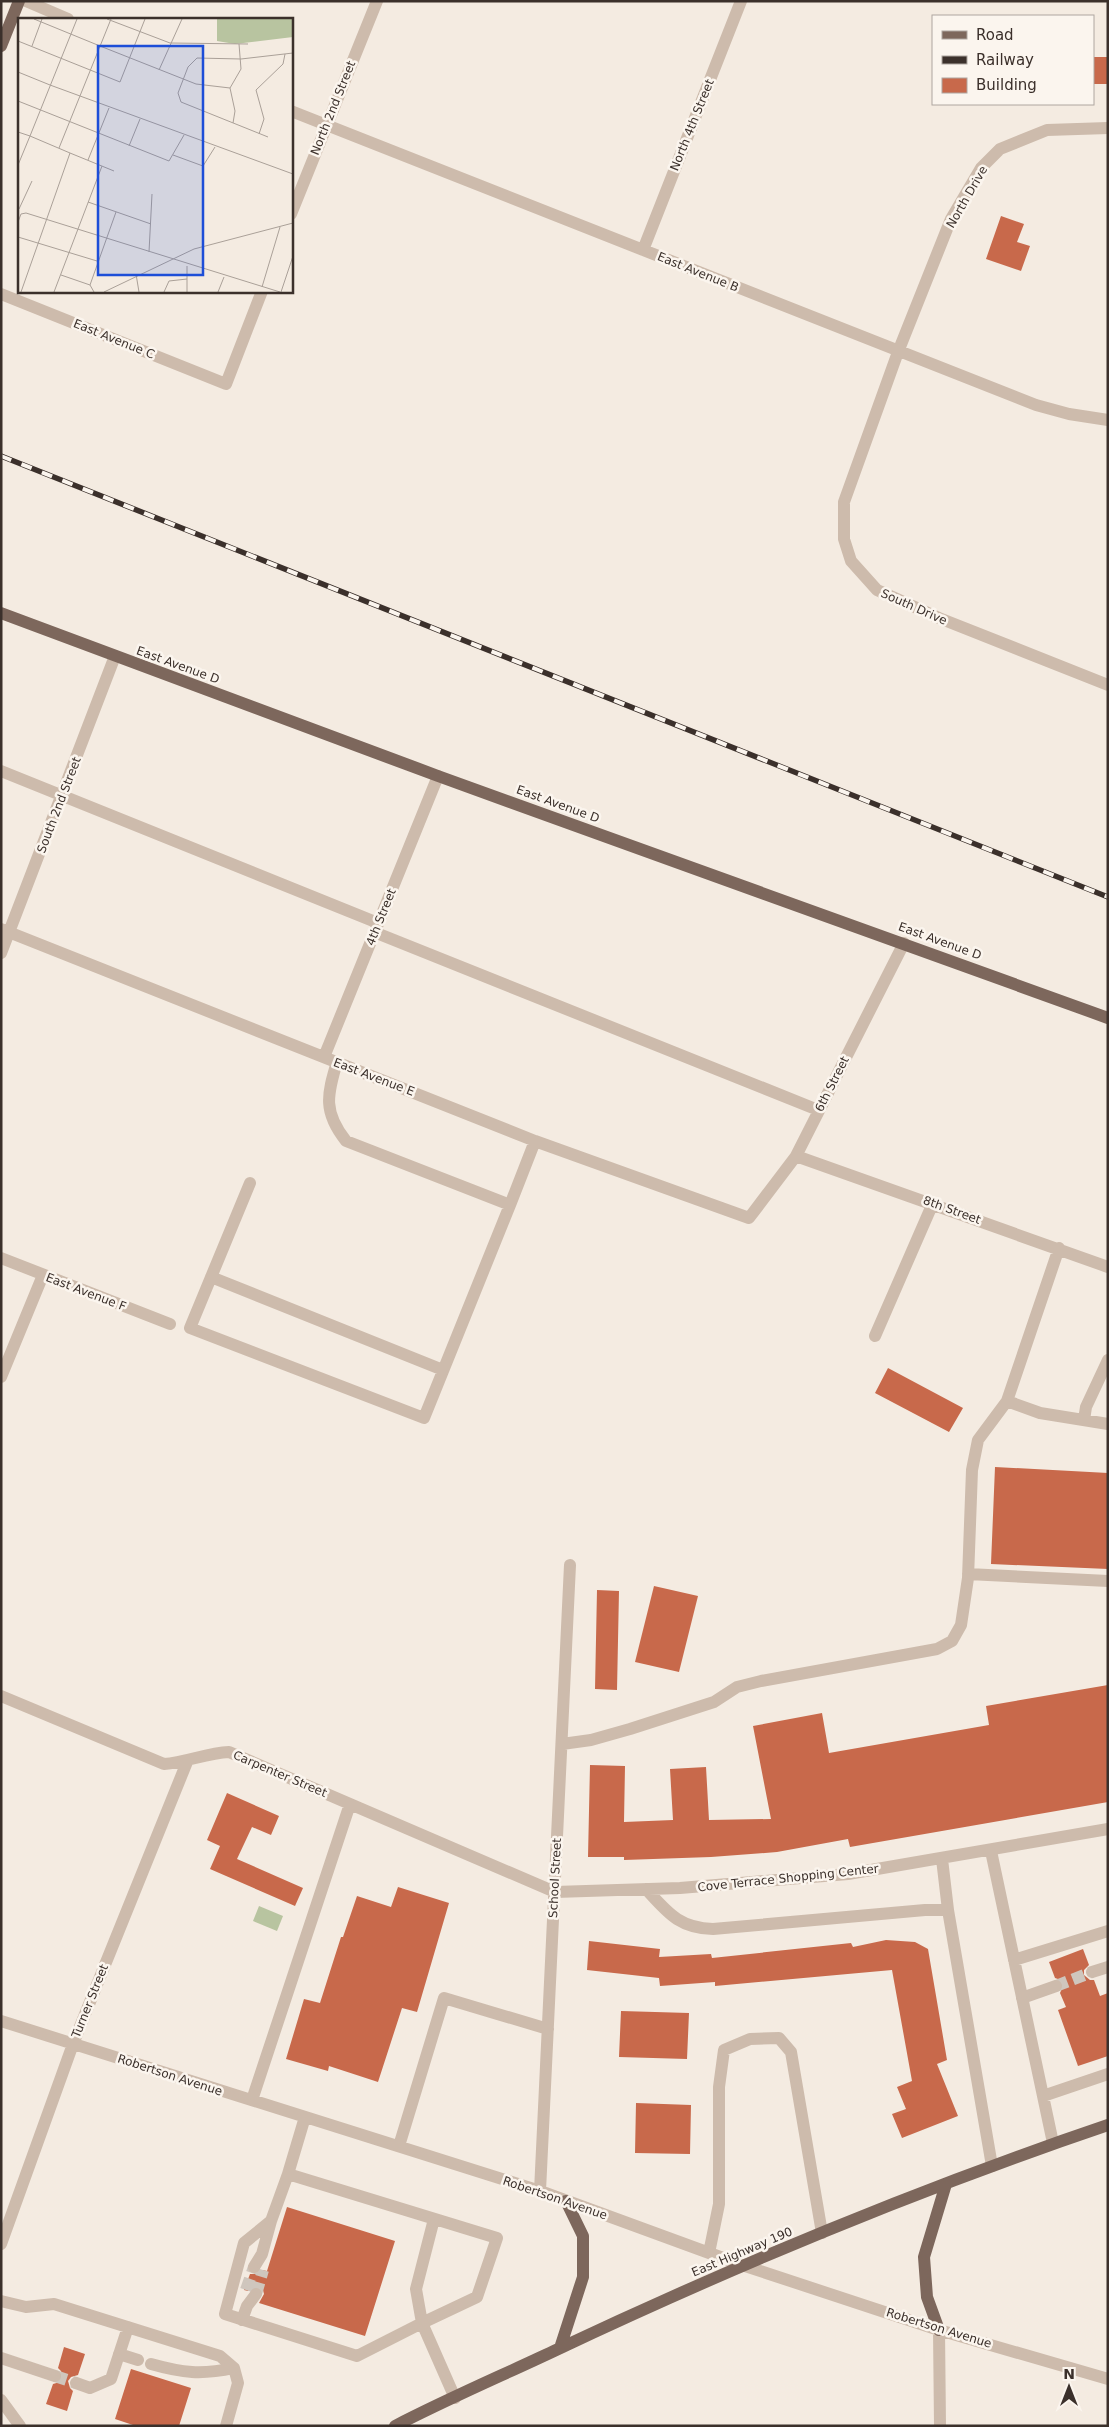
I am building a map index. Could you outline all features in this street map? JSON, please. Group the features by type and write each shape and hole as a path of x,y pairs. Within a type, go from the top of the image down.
{"main road":[{"path":"1,46 19,1"},
{"name":"East Avenue D","path":"1,613 438,776 1108,1018"},
{"name":"East Highway 190","path":"402,2424 560,2348 742,2265 992,2166 1108,2125"},
{"path":"939,2330 927,2297 924,2257 946,2184"},
{"path":"560,2348 583,2276 583,2236 566,2201"}],"street":[{"path":"26,1 66,18"},
{"name":"North 2nd Street","path":"292,211 377,1"},
{"name":"North 4th Street","path":"643,250 741,1"},
{"name":"East Avenue B","path":"292,111 1036,405 1069,414 1108,420"},
{"name":"North Drive","path":"898,352 951,219 981,168 1000,148 1048,130 1108,128"},
{"name":"East Avenue C","path":"1,294 226,384 262,292"},
{"name":"South Drive","path":"898,352 844,502 844,539 851,561 877,590 939,618 1108,685"},
{"name":"South 2nd Street","path":"1,953 6,930 62,796 115,656"},
{"path":"1,771 818,1110"},
{"name":"4th Street","path":"324,1057 438,776"},
{"name":"East Avenue E","path":"6,930 535,1140 749,1218"},
{"name":"6th Street","path":"749,1218 796,1156 904,943"},
{"path":"337,1062 328,1091 328,1104 337,1129 346,1140 510,1205"},
{"path":"250,1183 190,1328 424,1418 535,1140"},
{"name":"8th Street","path":"796,1156 933,1203 1108,1267"},
{"path":"875,1336 933,1203"},
{"path":"562,1744 591,1740 714,1702 737,1687 937,1649 952,1641 961,1625 968,1574 972,1470 978,1440 1007,1401 1059,1248"},
{"name":"East Avenue F","path":"1,1258 170,1324"},
{"path":"1,1377 43,1276"},
{"path":"211,1277 443,1370"},
{"path":"1084,1420 1086,1406 1108,1360"},
{"path":"1007,1401 1040,1413 1108,1424"},
{"name":"School Street","path":"540,2191 570,1565"},
{"path":"968,1574 1108,1581"},
{"name":"Carpenter Street","path":"1,1696 164,1764 187,1762 213,1752 229,1752 555,1892"},
{"name":"Turner Street","path":"1,2244 73,2044 187,1762"},
{"path":"252,2100 350,1804"},
{"name":"Cove Terrace Shopping Center","path":"555,1892 646,1889 848,1874 991,1851 1108,1829"},
{"path":"991,1851 1053,2144"},
{"path":"942,1859 948,1910 992,2166"},
{"path":"646,1889 672,1918 694,1928 713,1929 925,1910 948,1910"},
{"path":"1014,1960 1108,1931"},
{"path":"1092,1972 1108,1967"},
{"path":"1022,1998 1056,1986"},
{"path":"399,2146 444,1998 548,2029"},
{"name":"Robertson Avenue","path":"1,2021 540,2191 742,2265 939,2330 1108,2380"},
{"path":"709,2253 720,2204 720,2087 724,2050 750,2039 779,2038 791,2052 822,2233"},
{"path":"1043,2096 1108,2074"},
{"path":"258,2269 305,2117"},
{"path":"272,2222 244,2243 225,2314 357,2356 478,2297 497,2238 288,2174"},
{"path":"434,2219 416,2289 422,2323 455,2398"},
{"path":"242,2320 251,2292"},
{"path":"1,2301 26,2307 54,2304 220,2356 234,2368 238,2383 226,2426"},
{"path":"76,2383 90,2388 111,2379 128,2327"},
{"path":"939,2330 940,2426"},
{"path":"119,2354 138,2360"},
{"path":"1,2358 55,2376"},
{"path":"152,2364 181,2372 208,2373 234,2368"},
{"path":"1,2400 20,2426"}],"green space":[{"path":"259,1906 283,1916 277,1931 253,1921"}],"building":[{"path":"1094,57 1108,57 1108,84 1094,84"},
{"path":"1001,216 1024,224 1017,242 1030,246 1021,271 986,259"},
{"path":"888,1368 963,1408 949,1432 875,1393"},
{"path":"995,1467 1108,1473 1108,1569 991,1564"},
{"path":"654,1586 698,1596 679,1672 635,1662"},
{"path":"597,1590 619,1591 617,1690 595,1689"},
{"path":"1108,1685 1108,1802 850,1847 848,1839 777,1852 711,1857 624,1860 624,1857 588,1857 590,1765 625,1766 624,1822 673,1820 670,1769 706,1767 709,1820 771,1819 753,1726 822,1713 829,1753 989,1725 986,1706"},
{"path":"227,1793 279,1816 271,1835 252,1827 237,1859 303,1888 295,1906 210,1869 220,1846 207,1840"},
{"path":"398,1887 449,1903 417,2012 402,2008 378,2082 329,2066 328,2071 286,2059 304,1999 320,2003 341,1937 343,1937 357,1896 391,1907"},
{"path":"886,1940 915,1942 928,1949 947,2060 937,2064 958,2116 902,2138 892,2114 906,2109 897,2087 912,2081 892,1970 715,1986 715,1982 660,1986 659,1978 587,1970 589,1941 660,1949 659,1957 711,1954 712,1958 851,1943 853,1947"},
{"path":"1083,1949 1089,1965 1084,1970 1084,1975 1090,1980 1094,1980 1100,1996 1108,1993 1108,2056 1078,2066 1058,2010 1066,2007 1060,1993 1064,1984 1061,1980 1055,1978 1049,1962"},
{"path":"621,2011 689,2013 687,2059 619,2057"},
{"path":"636,2103 691,2105 690,2154 635,2153"},
{"path":"287,2207 395,2241 365,2336 259,2303 264,2294 263,2290 257,2286 252,2287 248,2291 244,2290 250,2274 257,2274 262,2270 267,2271"},
{"path":"64,2347 85,2354 78,2375 71,2377 68,2381 73,2391 67,2411 46,2404 53,2384 60,2382 63,2378 58,2368"},
{"path":"131,2369 191,2388 179,2426 136,2426 115,2419"}],"tunnel":[{"path":"1056,1986 1092,1972"},
{"path":"246,2290 254,2267"},
{"path":"256,2294 263,2270"},
{"path":"55,2376 76,2383"}],"railway":[{"path":"1,456 1108,897"}]}
